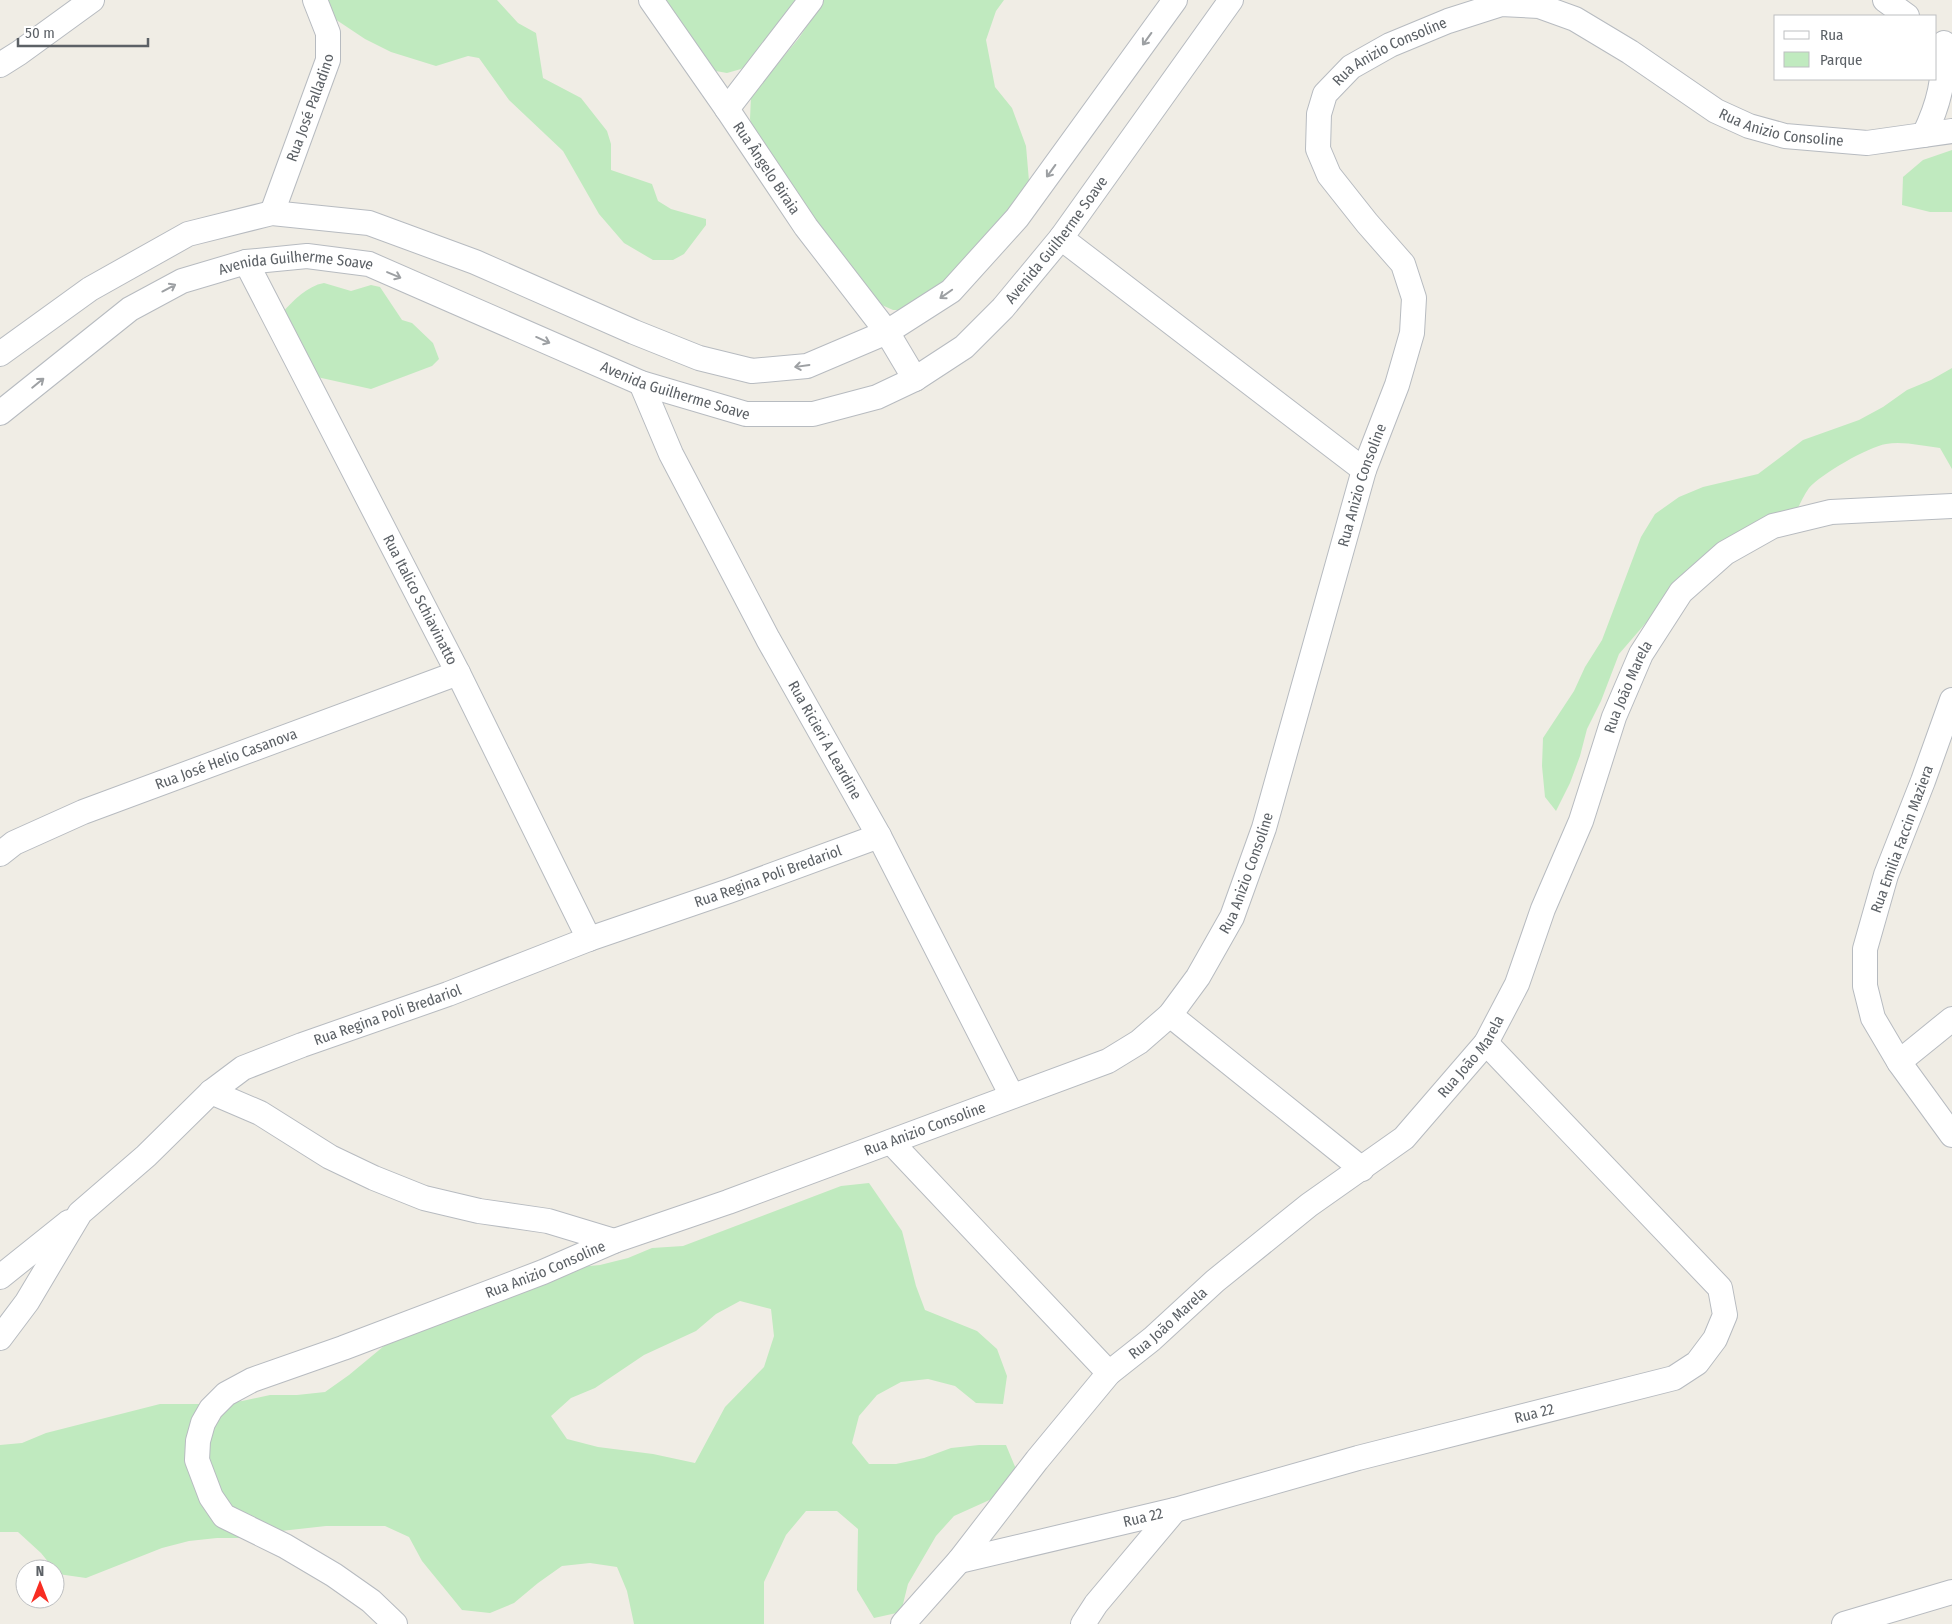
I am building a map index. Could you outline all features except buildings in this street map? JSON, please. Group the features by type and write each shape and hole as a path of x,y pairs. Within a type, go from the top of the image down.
{"street":[{"path":"0,65 92,0"},
{"name":"Rua José Palladino","path":"272,213 328,60 328,34 315,0"},
{"name":"Rua Ângelo Biraia","path":"651,0 728,109 806,228 888,332 915,379"},
{"path":"728,109 811,0"},
{"path":"0,354 90,289 188,234 272,213 369,223 475,262 698,358 752,371 808,366 888,332 952,291 1017,218 1176,0"},
{"name":"Avenida Guilherme Soave","path":"0,413 130,309 182,281 246,262 307,256 368,264 641,383 746,414 813,414 876,397 915,379 964,346 1003,308 1061,238 1231,0"},
{"path":"1885,0 1906,15"},
{"name":"Rua Anizio Consoline","path":"395,1624 371,1601 334,1576 285,1546 224,1516 211,1498 197,1460 198,1442 203,1423 212,1409 226,1394 252,1380 343,1348 543,1272 614,1241 728,1202 1108,1061 1139,1042 1170,1015 1198,977 1232,917 1260,837 1309,670 1364,470 1397,385 1412,333 1414,298 1404,264 1367,223 1329,175 1318,149 1319,114 1325,94 1351,67 1390,45 1448,20 1501,4 1540,6 1575,19 1630,52 1716,111 1749,126 1785,136 1867,143 1952,131"},
{"path":"1924,135 1935,113 1941,89 1944,72 1944,44"},
{"path":"1061,238 1364,470"},
{"name":"Rua Italico Schiavinatto","path":"246,262 458,673 589,939"},
{"name":"Rua Ricieri A Leardine","path":"641,383 671,454 768,639 879,836 1012,1096"},
{"name":"Rua João Marela","path":"903,1624 960,1561 1037,1460 1109,1373 1152,1339 1215,1280 1309,1205 1404,1138 1486,1043 1517,984 1543,909 1582,821 1614,717 1641,654 1681,592 1725,553 1772,526 1831,512 1952,506"},
{"name":"Rua José Helio Casanova","path":"0,854 14,843 83,812 458,673"},
{"name":"Rua Emilia Faccin Maziera","path":"1952,700 1886,875 1865,949 1865,986 1873,1018 1899,1062 1952,1135"},
{"name":"Rua Regina Poli Bredariol","path":"0,1338 27,1302 80,1213 146,1156 211,1092 243,1068 302,1045 448,994 589,939 729,891 879,836"},
{"path":"1170,1015 1362,1169"},
{"path":"1899,1062 1952,1019"},
{"name":"Rua 22","path":"960,1561 1175,1510 1377,1453 1674,1378 1697,1363 1715,1339 1725,1315 1720,1288 1486,1043"},
{"path":"211,1092 260,1113 330,1157 374,1178 424,1198 479,1210 548,1221 614,1241"},
{"path":"891,1142 1109,1373"},
{"path":"27,1302 0,1276 80,1213"},
{"path":"1083,1624 1096,1604 1175,1510"},
{"path":"1844,1624 1952,1592"}],"green space":[{"path":"310,0 497,0 518,23 536,33 543,78 581,98 607,131 611,144 611,170 652,184 658,201 671,209 706,219 706,225 684,254 673,260 653,260 624,243 599,214 563,151 509,100 479,58 468,56 436,66 391,52 365,39 311,3"},
{"path":"652,0 808,0 776,43 741,69 727,73 710,70"},
{"path":"824,0 1004,0 996,11 986,40 995,87 1012,108 1026,146 1029,181 1018,212 916,310 893,310 866,298 760,162 750,119 751,96 799,38"},
{"path":"1952,150 1952,212 1930,212 1902,205 1903,177 1923,160"},
{"path":"324,283 351,291 371,285 380,287 402,320 412,323 433,343 439,359 432,366 371,389 317,377 282,313 306,290"},
{"path":"1952,368 1952,469 1940,448 1893,443 1868,450 1845,462 1815,482 1809,488 1796,512 1657,610 1619,654 1601,701 1587,729 1570,783 1556,811 1545,797 1542,766 1543,738 1574,691 1585,667 1602,640 1641,537 1655,514 1679,497 1703,487 1758,474 1803,440 1859,420 1883,407 1907,390 1931,380"},
{"path":"869,1183 902,1231 916,1286 925,1310 977,1331 997,1349 1007,1376 1003,1404 976,1403 955,1386 928,1379 901,1382 877,1395 859,1416 852,1443 869,1464 896,1464 924,1458 951,1448 1006,1445 1016,1469 1005,1493 954,1516 936,1536 908,1584 901,1612 874,1618 857,1590 858,1529 837,1511 806,1511 786,1535 764,1582 764,1624 634,1624 627,1591 617,1567 590,1563 562,1566 514,1603 490,1613 462,1610 422,1561 409,1537 385,1526 326,1526 272,1532 244,1538 189,1541 162,1548 86,1578 65,1575 65,1559 46,1559 18,1532 0,1532 0,1445 22,1443 46,1433 160,1404 215,1404 270,1395 325,1392 390,1341 569,1268 600,1265 628,1258 652,1248 683,1246 841,1186","holes":["740,1301 771,1309 774,1336 764,1367 725,1407 695,1463 653,1454 598,1447 567,1439 551,1416 571,1398 595,1388 644,1355 696,1331 716,1314"]}]}
